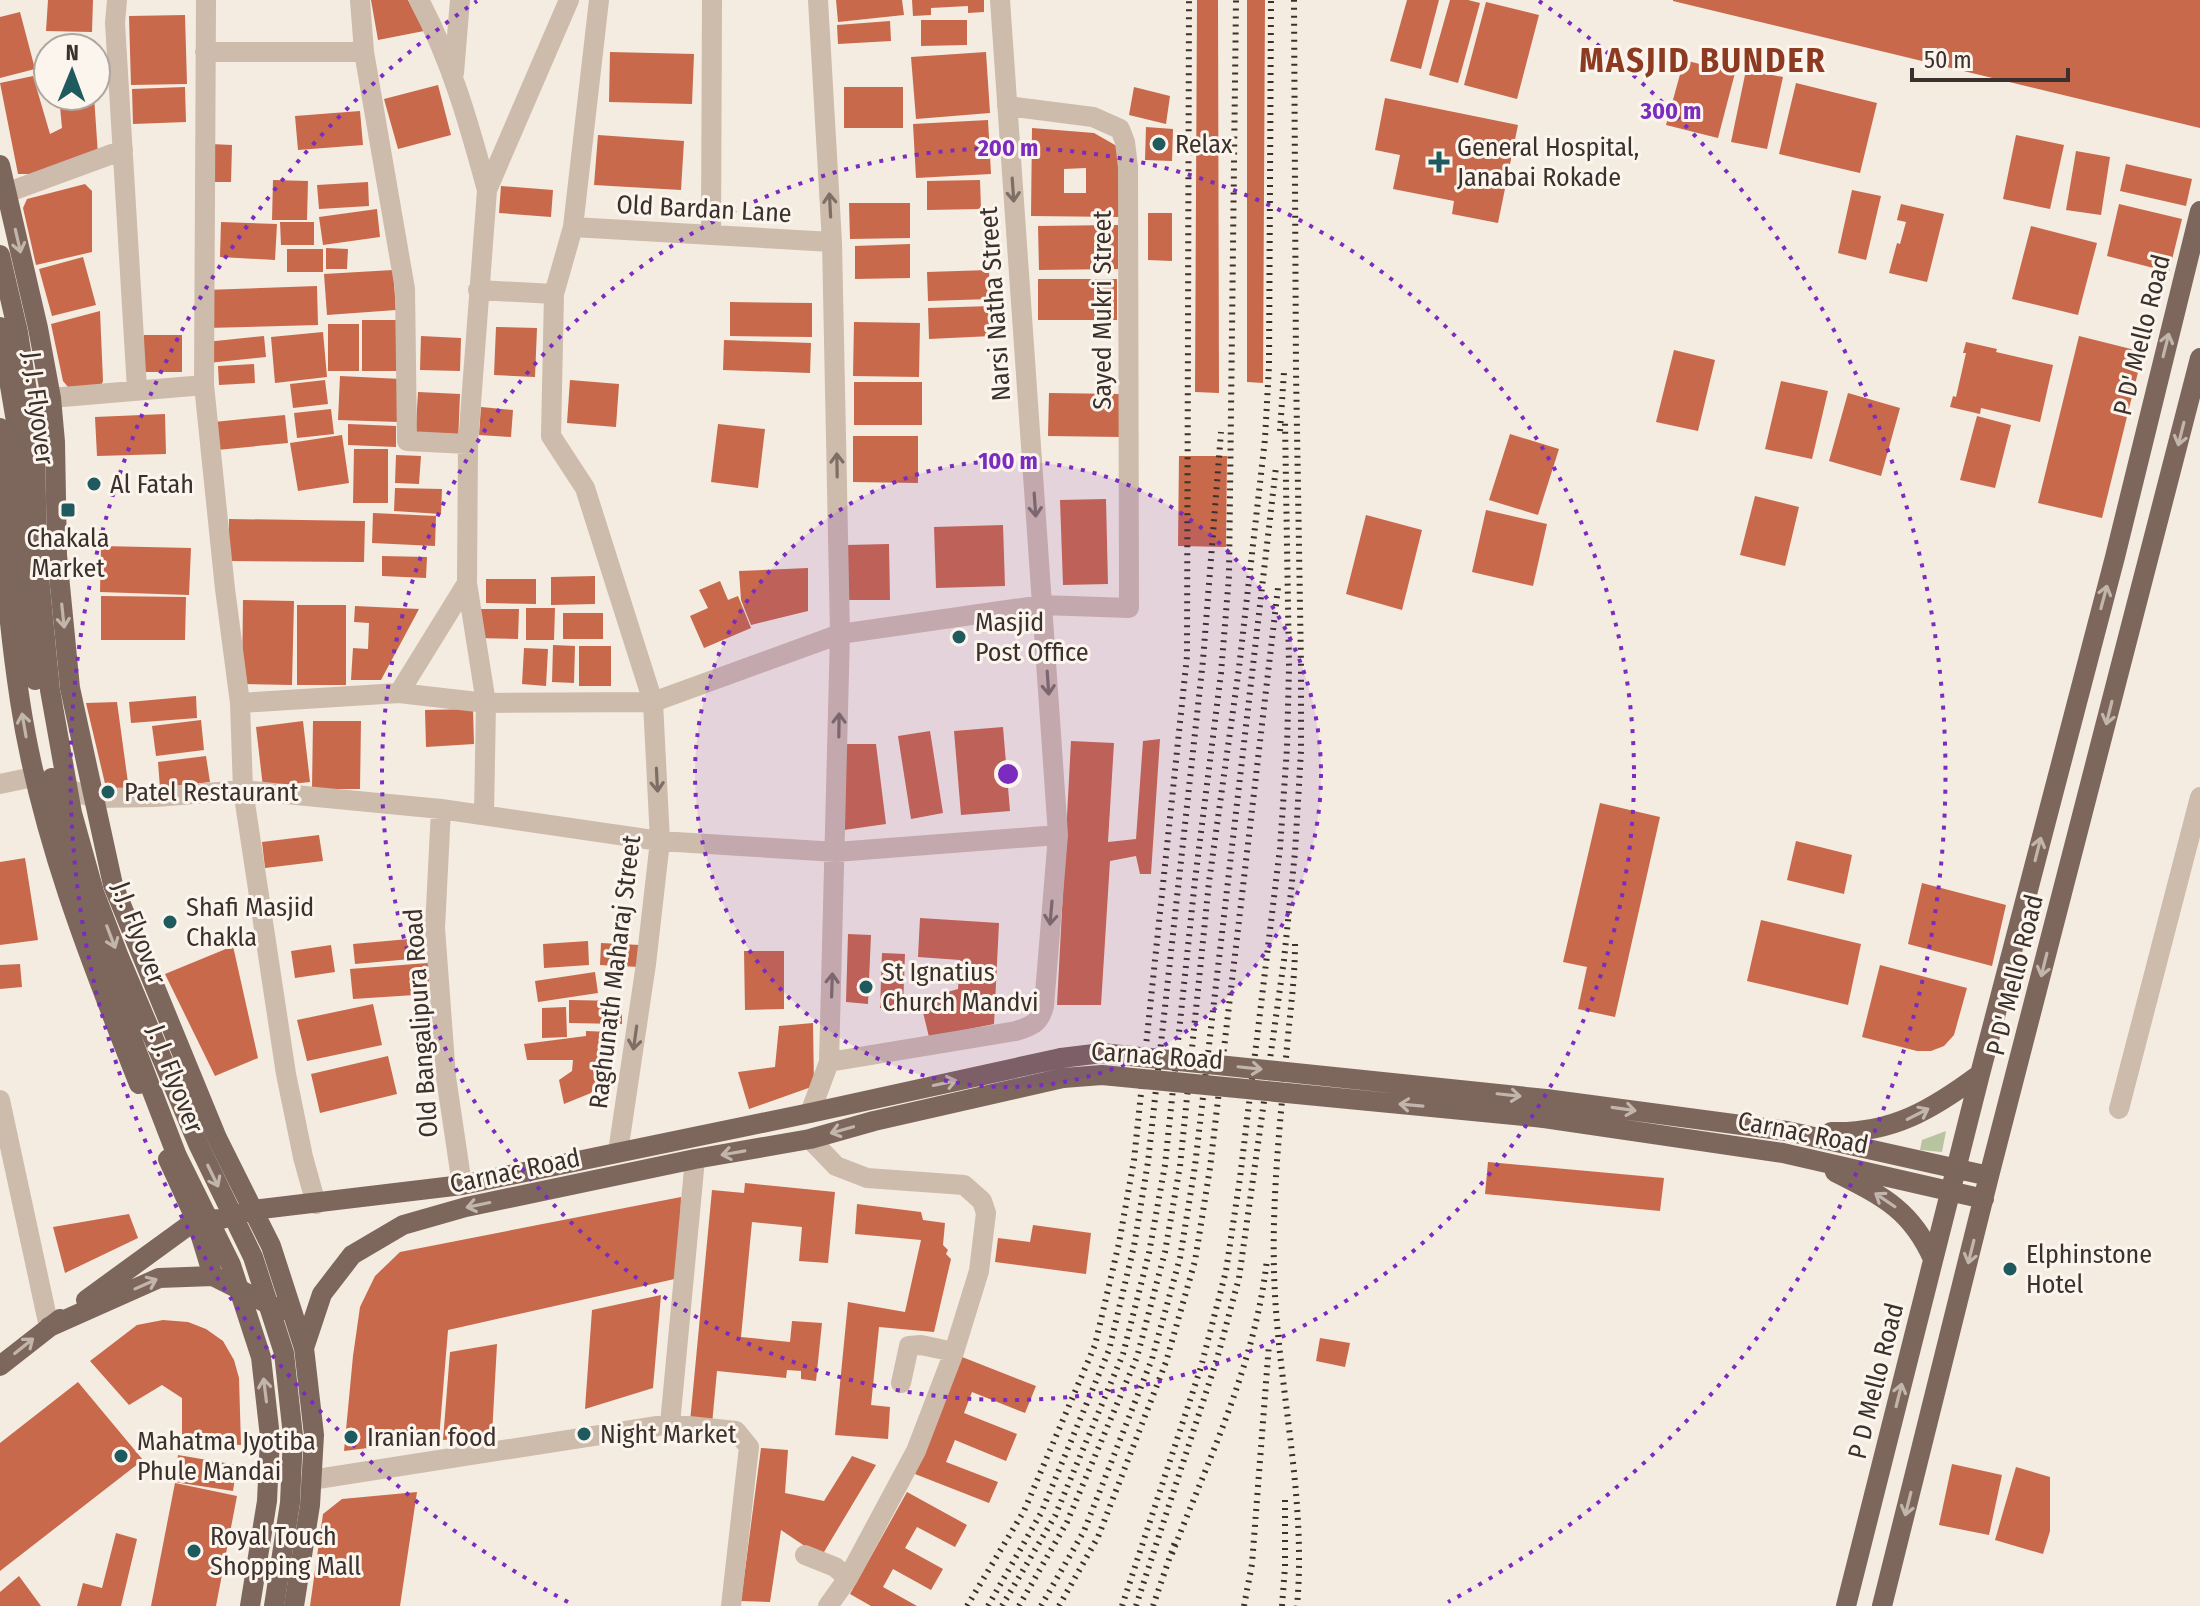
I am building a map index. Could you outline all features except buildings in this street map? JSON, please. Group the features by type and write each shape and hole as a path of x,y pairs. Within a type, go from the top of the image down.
{"main road":[{"path":"0,165 51,398 57,555 70,688 113,885 217,1138 271,1246 304,1348 314,1435 310,1505 294,1606"},
{"name":"P D' Mello Road","path":"1956,1168 2115,557 2200,211"},
{"name":"J.J. Flyover","path":"0,255 18,332 35,444 37,556 50,690 72,813 94,892 119,957 199,1146 253,1257 284,1353 293,1436 290,1503 274,1606"},
{"name":"J. J. Flyover","path":"0,327 20,445 21,559 37,697 62,831 100,956 177,1156 231,1265 261,1357 270,1437 267,1501 250,1606"},
{"name":"P D' Mello Road","path":"1882,1606 1989,1176 2200,358"},
{"path":"0,428 5,559 20,699 33,777 97,978 196,1220 213,1276"},
{"name":"Carnac Road","path":"196,1220 222,1219 253,1210 462,1185 810,1113 1062,1068 1102,1075 1545,1108 1783,1153 1984,1199"},
{"name":"Carnac Road","path":"304,1348 322,1294 352,1255 403,1225 466,1207 695,1159 810,1139 1062,1068"},
{"path":"1545,1108 1787,1131 1846,1133 1890,1127 1920,1114 1980,1074"},
{"name":"Carnac Road","path":"1787,1131 1989,1176"},
{"path":"1783,1153 1836,1172 1905,1214 1922,1234 1933,1259"},
{"name":"P D Mello Road","path":"1846,1606 1956,1168"},
{"path":"0,1366 196,1220"},
{"path":"49,1327 159,1278 213,1276 272,1306 304,1348"}],"street":[{"path":"117,0 115,23 137,389"},
{"path":"206,0 204,385 240,703 243,790 286,1074 316,1204"},
{"path":"360,0 364,52 405,289 407,441 468,444"},
{"path":"454,77 458,0 422,5 454,77 487,190"},
{"path":"484,815 486,703 467,583 468,444 487,190 569,0"},
{"name":"Raghunath Maharaj Street","path":"599,0 573,227 554,294 551,436 585,488 653,702 660,841 646,964 618,1152"},
{"path":"711,235 712,0"},
{"path":"810,1113 829,1062 840,634 832,242 818,0"},
{"name":"Narsi Natha Street","path":"829,1062 1016,1031 1033,1026 1041,1017 1044,1006 1058,835 1000,0"},
{"path":"205,52 364,52"},
{"name":"Sayed Mukri Street","path":"1007,106 1093,117 1120,129 1128,167 1129,608 1042,605"},
{"path":"6,193 123,150"},
{"name":"Old Bardan Lane","path":"573,227 832,242"},
{"path":"478,290 554,294"},
{"path":"51,398 204,385"},
{"path":"399,693 467,583"},
{"path":"240,703 399,693 486,703 653,702 840,634 1042,605"},
{"path":"0,784 33,777 94,798 243,790 441,809 660,841 836,852 1058,835"},
{"path":"2119,1109 2200,797"},
{"name":"Old Bangalipura Road","path":"441,809 435,928 446,1077 462,1185"},
{"path":"0,1100 49,1327"},
{"path":"810,1139 836,1166 867,1178 964,1185 982,1201 986,1213 979,1271 954,1352 916,1451 848,1578 828,1606"},
{"path":"670,1424 695,1159"},
{"path":"901,1383 909,1346 921,1345 954,1352"},
{"path":"311,1480 670,1424 736,1431 749,1447 731,1606"},
{"path":"805,1555 835,1567 848,1578"}],"green space":[{"path":"1946,1131 1942,1152 1920,1150 1922,1140"}],"railway":[{"path":"967,1606 1024,1511 1095,1345 1119,1243 1134,1160 1187,656 1189,0"},
{"path":"1002,1606 1055,1516 1123,1354 1149,1253 1165,1165 1195,880 1221,673 1229,576 1236,0"},
{"path":"1019,1606 1067,1522 1137,1357 1165,1252 1180,1166 1209,882 1239,668 1265,439 1269,366 1271,0"},
{"path":"1136,1606 1217,1359 1239,1278 1284,960 1295,852 1301,751 1301,666 1294,0"},
{"path":"1280,431 1284,372"},
{"path":"1122,1606 1201,1367 1226,1271 1240,1178 1280,848 1287,748 1289,667 1285,422"},
{"path":"988,1606 1041,1513 1109,1350 1134,1246 1148,1162 1203,660 1221,432"},
{"path":"1041,1606 1084,1531 1152,1359 1180,1258 1195,1166 1276,467"},
{"path":"1059,1606 1098,1537 1166,1362 1195,1261 1210,1168 1278,588"},
{"path":"1295,944 1277,1160 1274,1272 1298,1523 1297,1606"},
{"path":"1172,1554 1242,1372 1253,1335 1267,1259"},
{"path":"1244,1606 1252,1564 1269,1344"},
{"path":"1282,1606 1285,1494"},
{"path":"1153,1606 1175,1542"}],"place":[{"name":"Relax","path":"1159,144"},
{"name":"General Hospital, Janabai Rokade","path":"1439,162"},
{"name":"Al Fatah","path":"94,484"},
{"name":"Chakala Market","path":"68,510"},
{"name":"Masjid Post Office","path":"959,637"},
{"name":"Patel Restaurant","path":"108,792"},
{"name":"Shafi Masjid Chakla","path":"170,922"},
{"name":"St Ignatius Church Mandvi","path":"866,987"},
{"name":"Elphinstone Hotel","path":"2010,1269"},
{"name":"Night Market","path":"584,1434"},
{"name":"Iranian food","path":"351,1437"},
{"name":"Mahatma Jyotiba Phule Mandai","path":"121,1456"},
{"name":"Royal Touch Shopping Mall","path":"194,1551"}],"district":[{"name":"MASJID BUNDER","path":"1703,60"}]}
